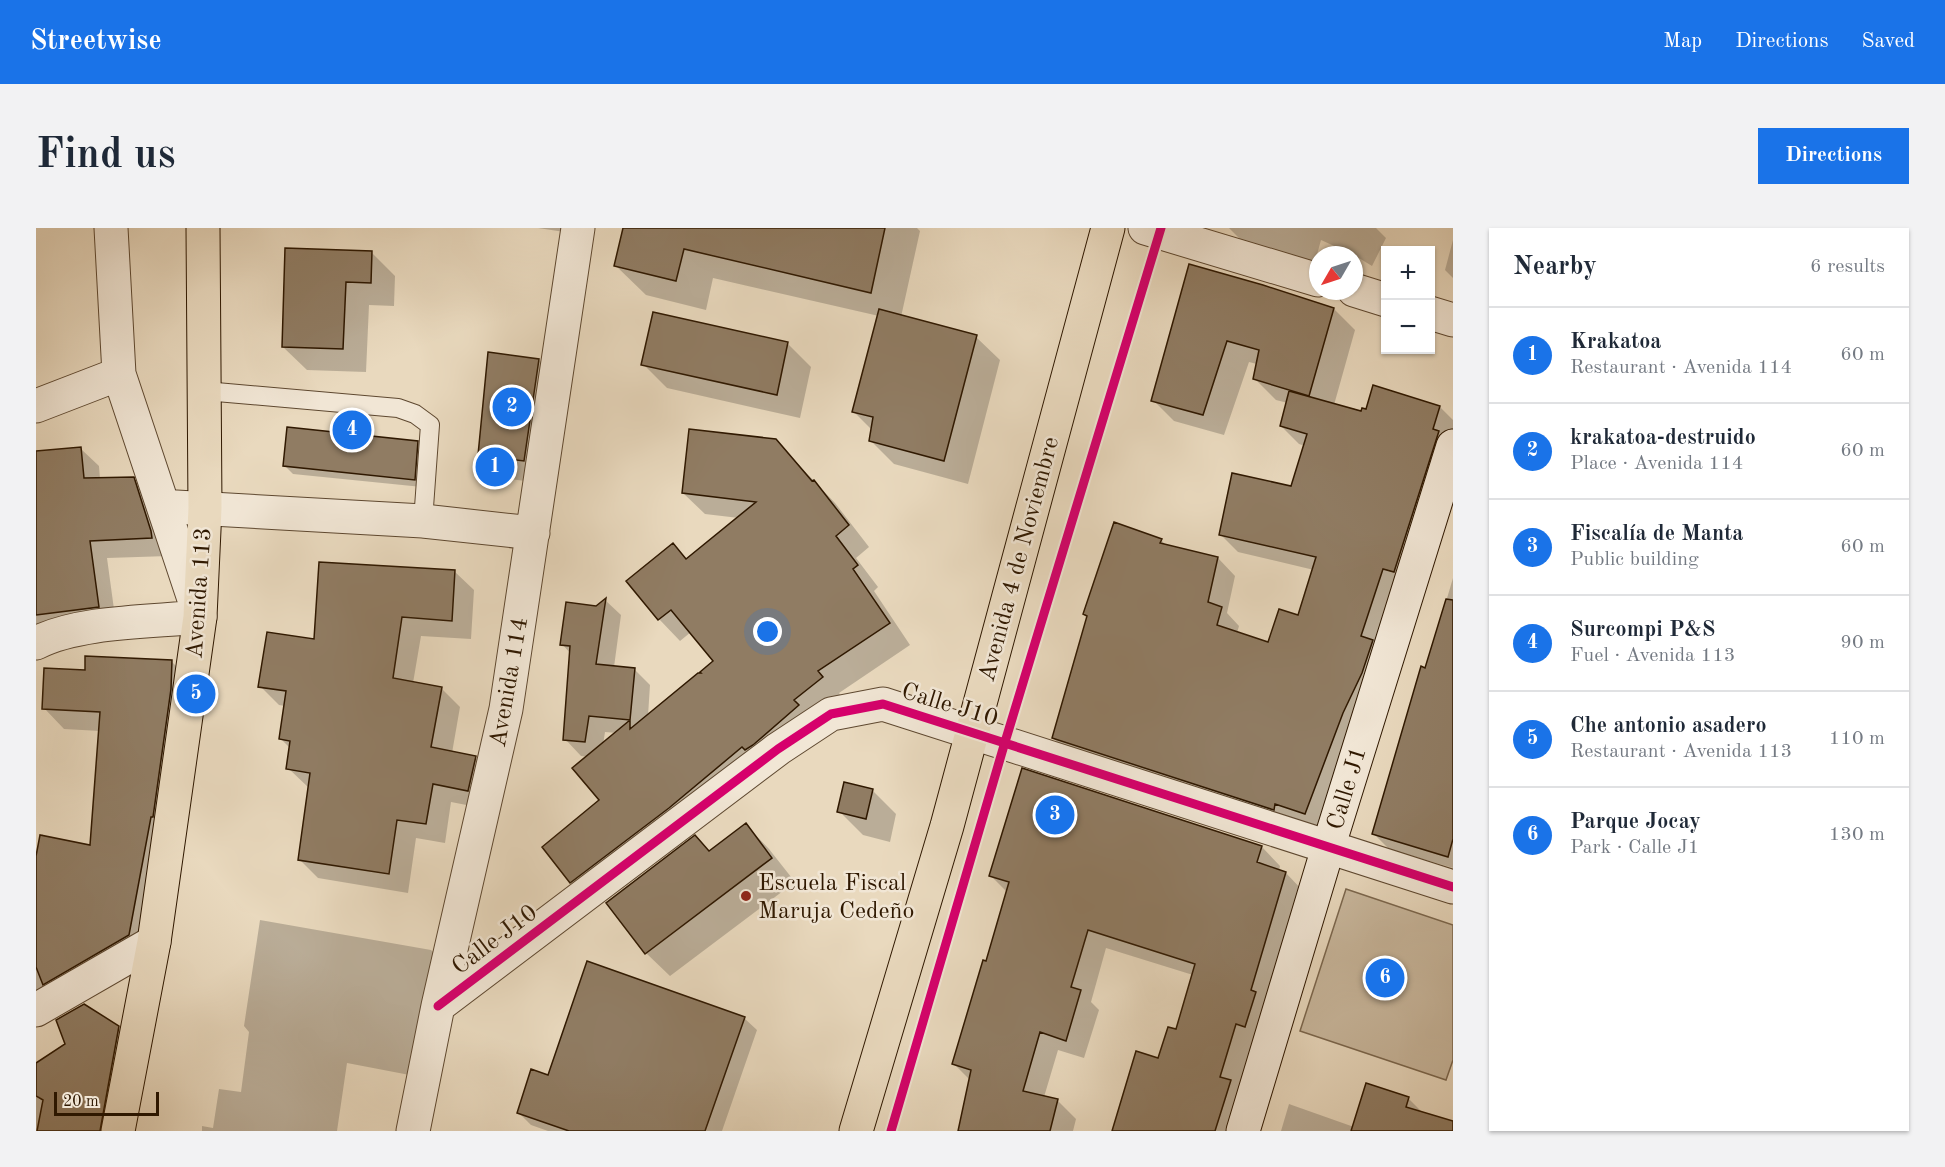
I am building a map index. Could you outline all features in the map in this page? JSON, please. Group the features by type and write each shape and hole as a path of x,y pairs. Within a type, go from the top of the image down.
{"main road":[{"name":"Avenida 113","path":"118,1131 154,942 200,617 205,508 203,228"},
{"name":"Avenida 4 de Noviembre","path":"856,1131 947,826 1107,228"}],"street":[{"path":"36,643 90,627 200,617 119,374 111,228"},
{"name":"Avenida 114","path":"413,1131 438,1006 506,710 578,228"},
{"path":"1145,228 1309,277"},
{"path":"1363,293 1381,298"},
{"path":"1435,314 1453,320"},
{"path":"36,406 119,374"},
{"name":"Calle J1","path":"1243,1131 1453,446"},
{"path":"163,506 423,521 534,532"},
{"name":"Calle J10","path":"438,1006 778,749 831,714 883,704 1453,887"},
{"path":"36,1010 154,942"}],"lane":[{"path":"205,391 398,408 415,414 430,425 423,521"}],"shaded area":[{"path":"1346,889 1453,925 1453,1060 1446,1080 1300,1031"}],"building":[{"path":"623,228 885,228 871,293 684,249 676,281 614,266"},
{"path":"285,248 372,251 371,283 346,282 343,349 282,347"},
{"path":"1189,264 1334,308 1309,396 1253,379 1259,350 1227,341 1203,415 1151,401"},
{"path":"879,309 977,335 944,461 869,441 873,417 852,412"},
{"path":"653,312 788,342 777,395 641,365"},
{"path":"488,352 539,359 524,461 478,455"},
{"path":"1373,385 1440,406 1433,429 1439,431 1394,572 1383,569 1361,636 1373,640 1305,814 1275,804 1274,810 1052,738 1087,616 1083,614 1114,522 1162,539 1160,543 1218,557 1208,602 1222,607 1217,625 1268,642 1279,609 1298,615 1316,557 1219,535 1232,473 1291,486 1307,434 1280,426 1289,391 1361,411 1362,408 1366,409"},
{"path":"287,427 418,441 415,480 283,466"},
{"path":"689,429 776,439 812,481 814,480 849,525 836,536 858,565 853,569 890,623 818,671 823,677 794,700 799,705 753,745 745,750 742,747 669,808 570,883 542,847 599,800 572,768 630,720 630,729 713,661 671,610 658,620 626,581 673,543 686,559 756,502 682,493"},
{"path":"81,447 84,478 134,477 152,538 90,541 99,607 36,615 36,451"},
{"path":"319,562 455,570 452,621 402,617 393,678 442,687 431,747 476,756 468,791 433,784 426,824 397,820 389,874 298,860 310,773 286,769 290,741 279,739 286,691 258,687 267,632 314,639"},
{"path":"606,598 596,664 635,668 630,720 589,716 585,742 563,740 570,646 560,645 566,602 596,606"},
{"path":"1446,599 1453,600 1453,839 1448,857 1372,834 1421,666 1425,668"},
{"path":"85,656 172,660 171,689 153,817 151,817 129,935 43,985 36,967 36,856 40,835 90,845 100,712 42,709 44,668 85,670"},
{"path":"1022,768 1262,846 1257,862 1286,872 1251,990 1256,992 1245,1027 1236,1024 1220,1077 1231,1080 1215,1131 1112,1131 1136,1051 1158,1058 1168,1027 1176,1029 1195,964 1088,930 1071,987 1081,990 1066,1041 1040,1032 1023,1091 1058,1099 1050,1131 958,1131 971,1070 952,1064 1009,882 989,876"},
{"path":"844,782 873,789 866,819 837,812"},
{"path":"746,823 772,858 645,954 606,903 695,835 709,851"},
{"path":"587,961 745,1017 705,1131 569,1131 517,1113 531,1069 548,1075"},
{"path":"84,1004 119,1026 100,1131 37,1131 43,1100 36,1096 36,1063 65,1044 56,1020"},
{"path":"1366,1083 1409,1097 1406,1107 1453,1121 1453,1131 1351,1131"}],"cycle path":[{"path":"891,1131 1005,742 1161,228"},
{"path":"438,1006 778,749 831,714 883,704 1453,887"}],"place":[{"name":"krakatoa-destruido","path":"512,407"},
{"name":"Surcompi P&S","path":"352,430"},
{"name":"Krakatoa","path":"495,467"},
{"name":"Che antonio asadero","path":"196,694"},
{"name":"Fiscalía de Manta","path":"1055,815"},
{"name":"Escuela Fiscal Maruja Cedeño","path":"746,896"},
{"name":"Parque Jocay","path":"1385,978"}]}
